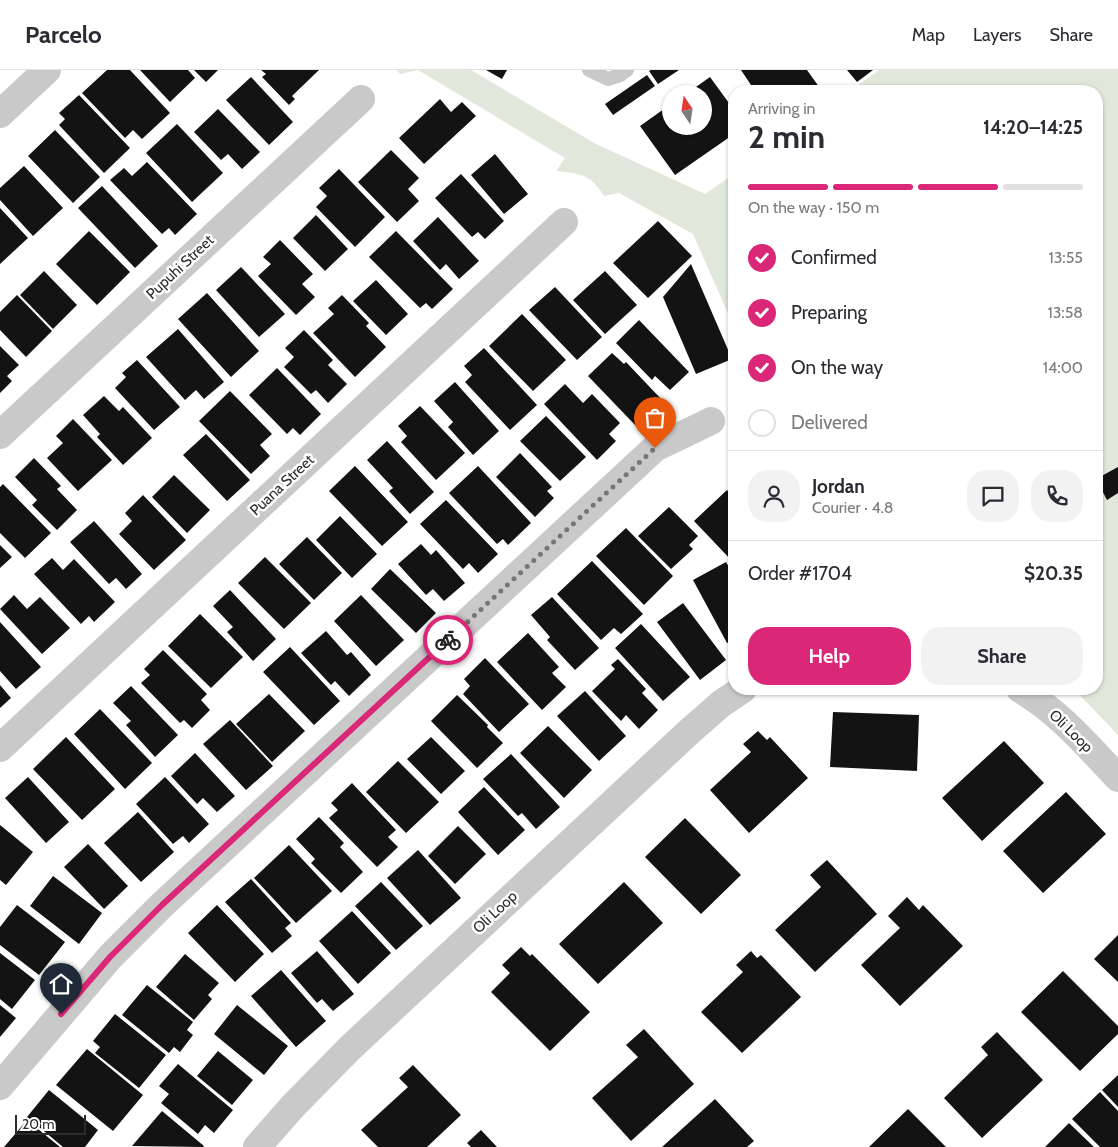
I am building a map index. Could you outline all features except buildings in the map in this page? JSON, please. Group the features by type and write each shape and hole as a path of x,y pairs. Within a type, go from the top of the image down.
{"street":[{"path":"0,114 47,70"},
{"name":"Pupuhi Street","path":"0,435 361,100"},
{"name":"Puana Street","path":"0,748 564,222"},
{"path":"0,1086 110,957 162,905 655,448 712,421"},
{"name":"Oli Loop","path":"257,1147 293,1106 350,1048 691,730 735,695"},
{"name":"Oli Loop","path":"1031,695 1068,724 1118,778"}],"lane":[{"path":"589,70 608,79 620,75 627,70"}],"shaded area":[{"path":"397,70 418,70 400,74"},
{"path":"418,70 471,70 596,144 705,194 728,178 728,313 693,234 619,193 604,196 594,183 584,176 556,171 565,158"},
{"path":"879,70 1118,70 1118,735 1080,695 1103,695 1103,85 858,85"}],"way so far":[{"path":"448,640 655,448"}],"route":[{"path":"61,1014 110,957 162,905 448,640"}]}
